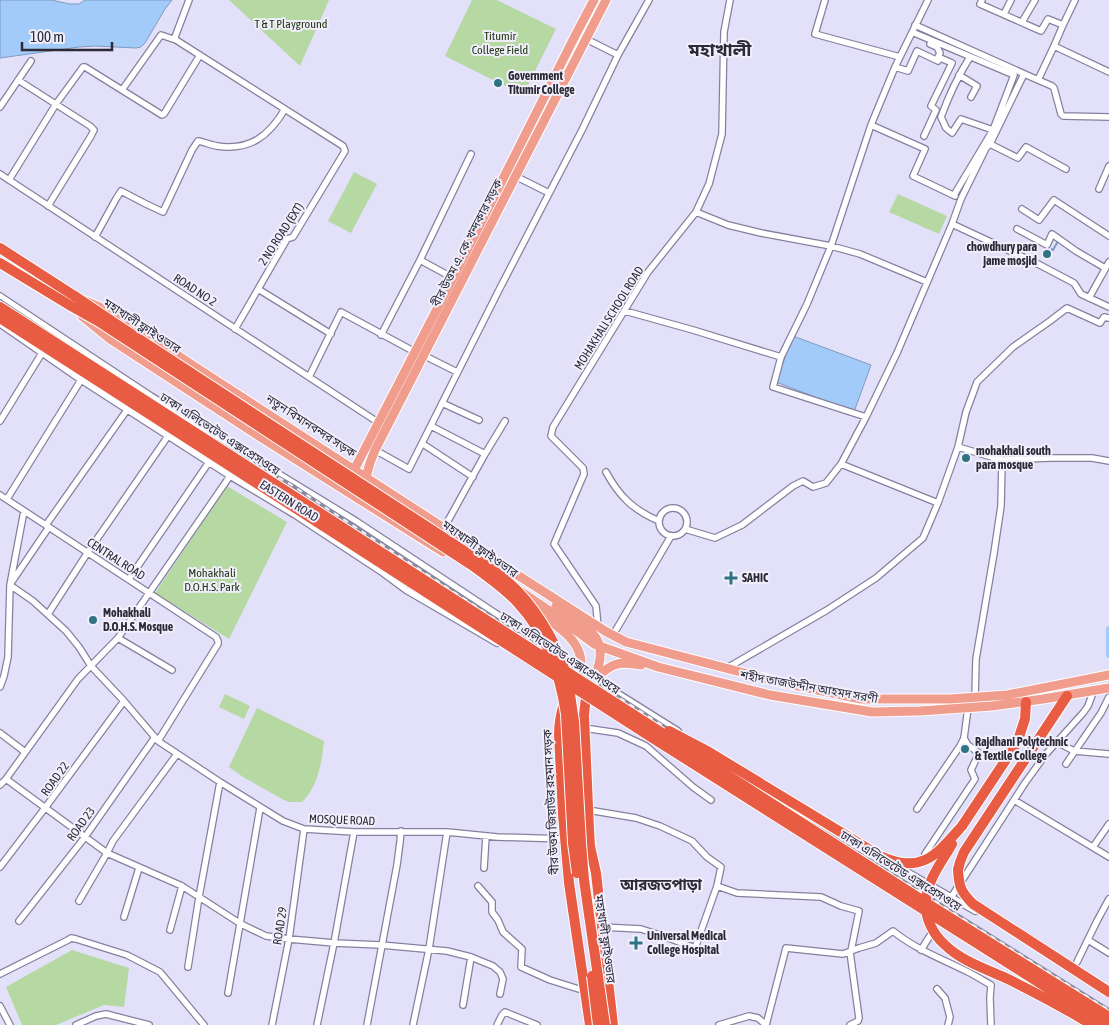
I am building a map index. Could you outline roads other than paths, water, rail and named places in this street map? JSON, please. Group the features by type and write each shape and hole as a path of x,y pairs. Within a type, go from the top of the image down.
{"highway":[{"name":"নতুন বিমানবন্দর সড়ক","path":"0,248 74,302"},
{"name":"নতুন বিমানবন্দর সড়ক","path":"0,262 74,302"},
{"name":"মহাখালী ফ্লাইওভার","path":"74,302 101,323 470,564 495,582 517,601 525,611 541,635 560,681 563,695 566,714 573,843 598,1025"},
{"name":"মহাখালী ফ্লাইওভার","path":"74,302 116,324 475,558 507,581 521,594 534,611 560,657 571,700 574,720 584,880 605,1025"},
{"name":"ঢাকা এলিভেটেড এক্সপ্রেসওয়ে","path":"0,307 715,768 1109,1017"},
{"name":"ঢাকা এলিভেটেড এক্সপ্রেসওয়ে","path":"1,325 1107,1025"},
{"name":"বীর উত্তম জিয়াউর রহমান সড়ক","path":"580,672 562,709 559,722 568,883 590,1025"},
{"path":"593,683 585,704 584,728 589,829 590,846 596,873 613,1025"},
{"path":"1067,696 964,852 958,870 959,882 964,895 973,904 1109,993"},
{"path":"1026,702 1025,719 1017,743 962,826 932,878 927,895 926,910 935,934 944,945 960,956 1059,1006 1092,1025"},
{"path":"643,720 656,724 692,743 888,860 909,864 922,862 933,856 962,826"}],"main road":[{"name":"বীর উত্তম এ. কে. খন্দকার সড়ক","path":"347,491 354,469 594,0"},
{"name":"বীর উত্তম এ. কে. খন্দকার সড়ক","path":"362,501 366,477 375,450 425,356 606,0"},
{"name":"নতুন বিমানবন্দর সড়ক","path":"74,302 100,306 122,318 605,631"},
{"name":"নতুন বিমানবন্দর সড়ক","path":"74,302 110,339 452,558"},
{"name":"শহীদ তাজউদ্দীন আহমদ সরণী","path":"452,558 504,582 528,596 589,641 599,646 658,667 770,694 872,712 968,708 1026,702 1109,688"},
{"name":"বীর উত্তম জিয়াউর রহমান সড়ক","path":"452,558 524,602 561,629 579,649 582,657 580,672"},
{"path":"507,568 597,639 600,664 593,683"},
{"name":"শহীদ তাজউদ্দীন আহমদ সরণী","path":"605,631 635,645 725,669 861,699 975,698 1007,695 1109,675"},
{"path":"593,683 611,666 618,664 630,663 658,667"}],"street":[{"path":"176,40 175,37 189,0"},
{"path":"375,450 409,469 618,56 649,0"},
{"name":"MOHAKHALI SCHOOL ROAD","path":"605,631 596,606 554,544 584,474 583,468 551,436 553,427 648,272 696,212 709,184 722,134 724,32 730,0"},
{"path":"826,0 815,34 900,57"},
{"path":"866,417 772,387 781,357 807,304 831,246 871,125 900,57 928,0"},
{"path":"982,0 980,4 1041,31 1048,19 1064,24"},
{"path":"1004,14 1011,0"},
{"path":"1022,22 1035,0"},
{"path":"1038,80 1075,0"},
{"path":"915,25 1054,88 1060,114 1063,116 1109,117"},
{"path":"912,32 1014,75 993,130 954,195"},
{"path":"576,34 618,56"},
{"path":"95,237 122,191 163,212 198,140 217,146 241,146 255,142 269,132 285,109 176,40 161,35 122,90"},
{"path":"930,44 937,47 939,58"},
{"path":"1054,46 1109,72"},
{"path":"896,67 908,71 916,51 938,61 939,58 952,63 945,70 931,106 936,110 924,136"},
{"path":"8,180 56,104 83,67 162,116 200,55"},
{"path":"970,57 948,97 941,116 946,128 952,133 961,120 993,130"},
{"path":"0,107 31,61"},
{"path":"685,529 714,538 742,525 792,486 803,481 813,487 826,483 841,464 897,352 961,199 1024,74"},
{"path":"959,75 976,86 971,97"},
{"path":"18,80 94,130 48,206"},
{"name":"2 NO ROAD (EXT)","path":"235,329 287,239 294,237 345,151 343,146 285,109"},
{"path":"871,125 925,149 913,176 961,199"},
{"path":"990,144 1018,158 1026,147 1066,169"},
{"path":"382,335 471,154"},
{"path":"1100,189 1109,166"},
{"name":"ROAD NO 2","path":"0,174 378,423"},
{"path":"515,176 549,193"},
{"path":"1022,209 1039,220 1054,200 1109,236"},
{"path":"696,212 728,225 831,246 860,254 927,282"},
{"path":"952,224 1067,279 1074,283 1081,294 1109,307"},
{"path":"1017,229 1047,245 1052,234 1076,251 1107,265 1089,298"},
{"path":"420,260 453,278"},
{"path":"258,289 330,334"},
{"path":"0,296 143,390 356,521 530,636"},
{"path":"725,669 826,610 876,578 923,538 958,448 966,412 977,382 1013,347 1067,308 1100,323 1104,317 1109,318"},
{"path":"624,311 781,357"},
{"path":"309,377 341,312 414,352"},
{"name":"EASTERN ROAD","path":"1,325 81,380 230,476 295,515 406,590 504,647 574,683"},
{"path":"0,421 42,353"},
{"path":"425,356 457,372"},
{"path":"7,499 81,380"},
{"path":"442,403 479,420"},
{"path":"10,585 127,410"},
{"path":"444,528 505,421"},
{"path":"431,426 485,454"},
{"path":"48,614 168,436"},
{"path":"423,444 473,476"},
{"path":"958,448 1002,460 1092,458 1109,461"},
{"path":"975,698 976,659 1001,506 1002,460"},
{"path":"129,579 209,462"},
{"path":"841,464 938,503"},
{"path":"606,472 617,491 642,513 659,521"},
{"path":"0,785 78,679 118,638 230,476"},
{"name":"CENTRAL ROAD","path":"0,495 216,636 218,641"},
{"path":"671,508 680,510 686,518 685,529 679,535 671,536 665,534 660,529 659,521 663,512 671,508"},
{"path":"0,687 8,657 10,585 24,510"},
{"path":"605,631 671,536"},
{"name":"MOSQUE ROAD","path":"10,585 33,601 66,631 91,666 156,739 260,808 283,821 304,829 354,832 447,832 486,836 565,839 589,829"},
{"path":"118,638 172,670"},
{"name":"ROAD 23","path":"19,921 85,837 156,739 199,676 218,641"},
{"path":"593,683 778,815 840,852 965,939 1107,1025"},
{"path":"593,683 904,870 952,896 1109,993"},
{"path":"952,896 1046,754 1088,706 1094,690"},
{"path":"1066,764 1101,713 1109,697"},
{"name":"ROAD 22","path":"0,868 124,701"},
{"path":"918,809 964,738 968,708"},
{"path":"584,728 618,733 646,746 693,787 711,800"},
{"path":"0,733 25,752"},
{"path":"925,854 975,778 971,770 979,753 968,745 964,738"},
{"path":"1057,742 1074,751 1109,754"},
{"path":"80,901 113,841 177,754"},
{"path":"6,779 108,853 182,886 241,924 266,936 334,943 428,949 471,956 493,966 500,972 503,979 500,994"},
{"path":"188,967 220,782"},
{"path":"1014,800 1109,857"},
{"path":"228,993 260,808"},
{"path":"588,810 636,818 660,826 692,841 707,857 721,867 694,948 641,929 602,927"},
{"path":"1092,847 1109,824"},
{"name":"ROAD 29","path":"272,1025 289,939 304,829"},
{"path":"366,1025 397,865 400,831"},
{"path":"317,1025 354,832"},
{"path":"413,1025 428,949 447,832"},
{"path":"484,868 486,836"},
{"path":"124,917 139,868"},
{"path":"170,930 182,886"},
{"path":"478,886 492,902 492,912 503,932 522,948 522,967 550,980 585,991"},
{"path":"716,886 737,893 821,897 841,906 859,911 851,951 858,1021 850,1025"},
{"path":"1077,962 1109,899"},
{"path":"720,1025 748,1016 758,1018 766,1025 786,948 843,954 876,943 893,931 921,950 992,985 990,998 991,1025"},
{"path":"921,950 934,931"},
{"path":"0,974 71,938 76,939 126,954 160,972 204,1025"},
{"path":"1088,940 1109,953"},
{"path":"463,1005 471,956"},
{"path":"936,989 946,998 950,1017 948,1025"},
{"path":"0,1006 10,1025"},
{"path":"497,1025 505,1012 537,1025"},
{"path":"76,1025 96,1016 106,1014 149,1025"}],"water":[{"path":"0,0 51,0 79,4 85,0 172,0 141,47 79,47 0,58"},
{"path":"793,336 871,365 854,412 776,382"}],"waterway":[{"path":"1053,250 1058,241"},
{"path":"1049,256 1052,249"},
{"path":"1109,629 1109,655"}],"tram line":[{"path":"0,308 188,435 287,490 498,628 578,677 791,818 1109,1017"}],"railway":[{"path":"0,301 192,430 290,484 501,623 754,785 794,813 1109,1010"}],"place":[{"name":"Government Titumir College","path":"498,83"},
{"name":"chowdhury para jame mosjid","path":"1047,254"},
{"name":"mohakhali south para mosque","path":"966,458"},
{"name":"SAHIC","path":"731,578"},
{"name":"Mohakhali D.O.H.S. Mosque","path":"93,620"},
{"name":"Rajdhani Polytechnic & Textile College","path":"965,749"},
{"name":"Universal Medical College Hospital","path":"636,943"}],"district":[{"name":"মহাখালী","path":"720,49"},
{"name":"আরজতপাড়া","path":"661,884"}],"park label":[{"name":"T & T Playground","path":"291,24"},
{"name":"Titumir College Field","path":"500,43"},
{"name":"Mohakhali D.O.H.S. Park","path":"212,580"}]}
